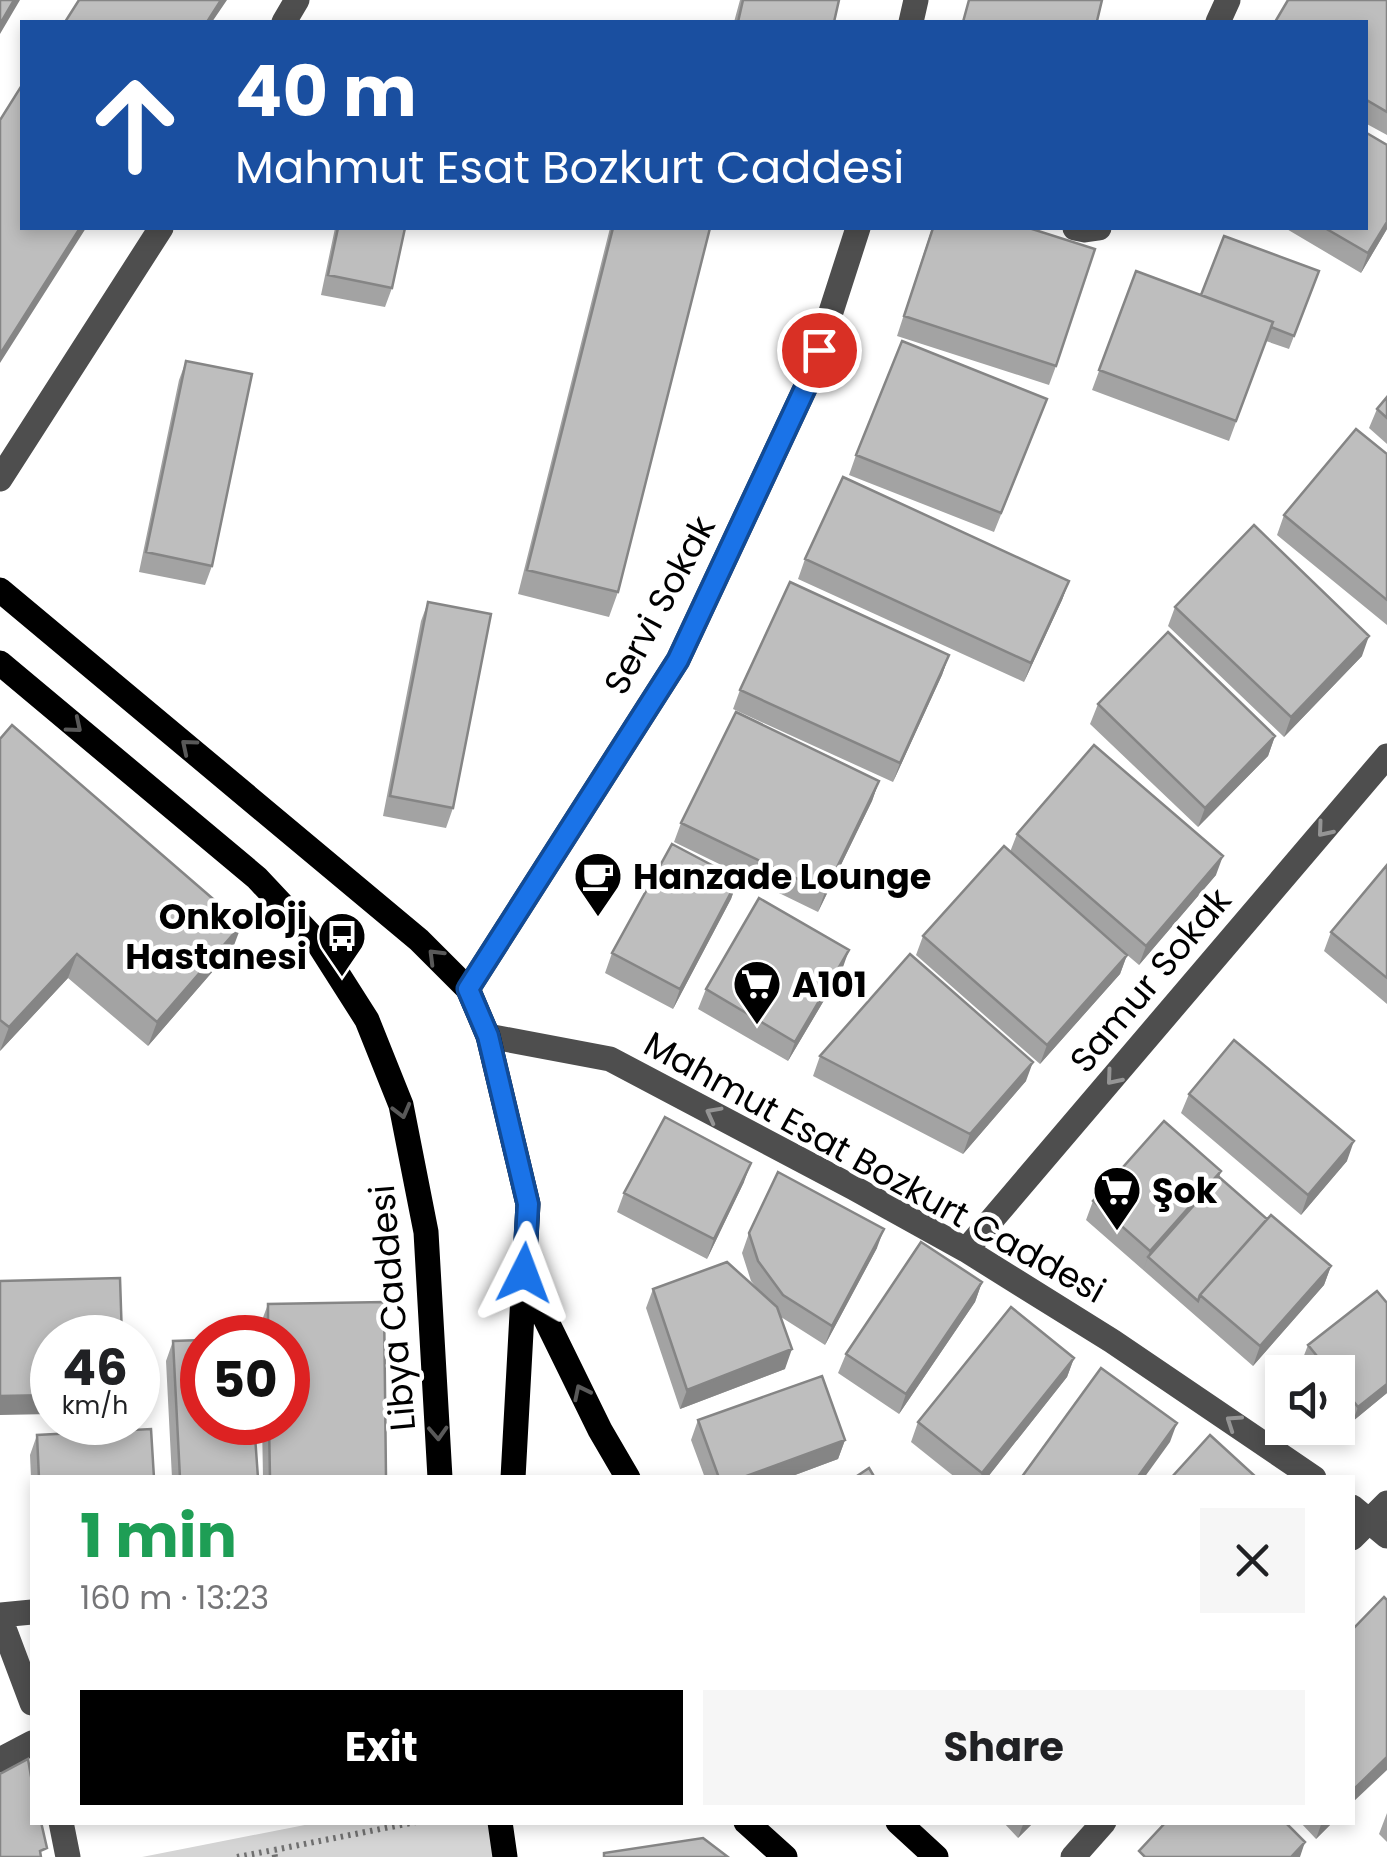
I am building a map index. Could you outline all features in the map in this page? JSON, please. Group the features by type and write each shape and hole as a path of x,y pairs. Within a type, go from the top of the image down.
{"main road":[{"path":"0,590 419,940 468,989 488,1036 528,1204 512,1475"},
{"name":"Libya Caddesi","path":"0,663 257,878 318,942 367,1020 402,1105 426,1232 440,1475"},
{"path":"524,1273 600,1430 626,1475"},
{"path":"500,1825 504,1857"},
{"path":"749,1825 785,1857"},
{"path":"901,1825 936,1857"}],"street":[{"path":"0,479 159,230"},
{"name":"Servi Sokak","path":"468,989 678,660 809,380 857,230"},
{"name":"Samur Sokak","path":"966,1250 1387,756"},
{"name":"Mahmut Esat Bozkurt Caddesi","path":"488,1036 610,1060 966,1250 1112,1341 1310,1475"},
{"path":"30,1612 0,1616 30,1698"},
{"path":"0,1760 30,1744"},
{"path":"63,1825 68,1857"},
{"path":"1074,1857 1101,1825"}],"path":[{"path":"237,1857 274,1853 402,1825"}],"shaded area":[{"path":"305,1825 500,1825 505,1857 142,1857"}],"building":[{"path":"0,0 14,0 0,24"},
{"path":"79,0 221,0 208,20 66,20"},
{"path":"743,0 839,0 834,20 738,20"},
{"path":"969,0 1102,0 1097,20 964,20"},
{"path":"1288,0 1387,0 1387,112 1368,101 1368,20 1276,20"},
{"path":"20,88 20,230 79,230 0,354 0,120"},
{"path":"1368,134 1387,145 1387,222 1368,253 1328,230 1368,230"},
{"path":"338,230 405,230 392,288 328,275"},
{"path":"612,230 709,230 618,592 527,570"},
{"path":"932,230 1035,230 1095,249 1056,366 904,316"},
{"path":"1224,236 1319,271 1294,336 1271,327 1273,322 1201,295"},
{"path":"1136,271 1273,322 1236,421 1099,370"},
{"path":"902,341 1047,399 1001,513 856,455"},
{"path":"186,361 252,374 212,566 146,552"},
{"path":"1387,397 1387,418 1377,409"},
{"path":"1356,429 1387,454 1387,600 1284,515"},
{"path":"843,477 1069,581 1031,663 805,559"},
{"path":"1254,525 1369,636 1291,717 1175,607"},
{"path":"790,582 949,655 900,763 740,690"},
{"path":"428,602 491,614 453,808 390,796"},
{"path":"1168,632 1275,736 1205,808 1098,704"},
{"path":"736,712 879,781 825,892 681,823"},
{"path":"12,725 242,924 157,1022 77,954 9,1027 0,1020 0,739"},
{"path":"1094,745 1223,856 1146,946 1017,834"},
{"path":"672,844 738,879 680,989 612,953"},
{"path":"1004,846 1127,955 1047,1045 923,936"},
{"path":"1387,865 1387,978 1331,932"},
{"path":"759,898 849,950 795,1042 706,989"},
{"path":"910,954 1033,1062 970,1134 820,1056"},
{"path":"1234,1040 1354,1141 1308,1195 1189,1094"},
{"path":"665,1117 751,1163 714,1239 624,1193"},
{"path":"1164,1121 1221,1171 1150,1251 1093,1201"},
{"path":"778,1172 884,1229 832,1326 783,1295 758,1261 749,1233"},
{"path":"1219,1177 1267,1219 1198,1301 1148,1257"},
{"path":"1271,1215 1331,1266 1260,1346 1200,1295"},
{"path":"921,1242 982,1282 906,1394 846,1354"},
{"path":"727,1262 777,1307 792,1349 687,1390 653,1289"},
{"path":"120,1278 121,1315 30,1315 30,1395 0,1396 0,1281"},
{"path":"1377,1291 1387,1303 1387,1384 1358,1407 1355,1355 1316,1355 1308,1345"},
{"path":"384,1302 386,1475 270,1475 269,1445 310,1445 310,1315 268,1315 268,1304"},
{"path":"1011,1307 1074,1358 982,1473 918,1422"},
{"path":"173,1341 180,1341 180,1445 256,1445 258,1475 180,1475"},
{"path":"1101,1368 1177,1423 1139,1475 1023,1475"},
{"path":"822,1376 845,1440 749,1475 718,1475 698,1420"},
{"path":"1210,1435 1254,1475 1174,1475"},
{"path":"37,1445 152,1445 154,1475 39,1475"},
{"path":"1384,1597 1387,1600 1387,1757 1355,1788 1355,1627"},
{"path":"28,1759 30,1825 42,1825 47,1848 40,1851 41,1857 0,1857 0,1774"},
{"path":"1163,1825 1288,1825 1305,1842 1291,1857 1145,1857 1139,1851"},
{"path":"703,1838 728,1857 604,1857 604,1853"}],"place":[{"name":"Hanzade Lounge","path":"598,918"},
{"name":"Onkoloji Hastanesi","path":"342,978"},
{"name":"A101","path":"757,1026"},
{"name":"Şok","path":"1117,1232"}],"route":[{"path":"524,1273 528,1204 488,1036 468,989 678,660 809,380 819,350"}]}
